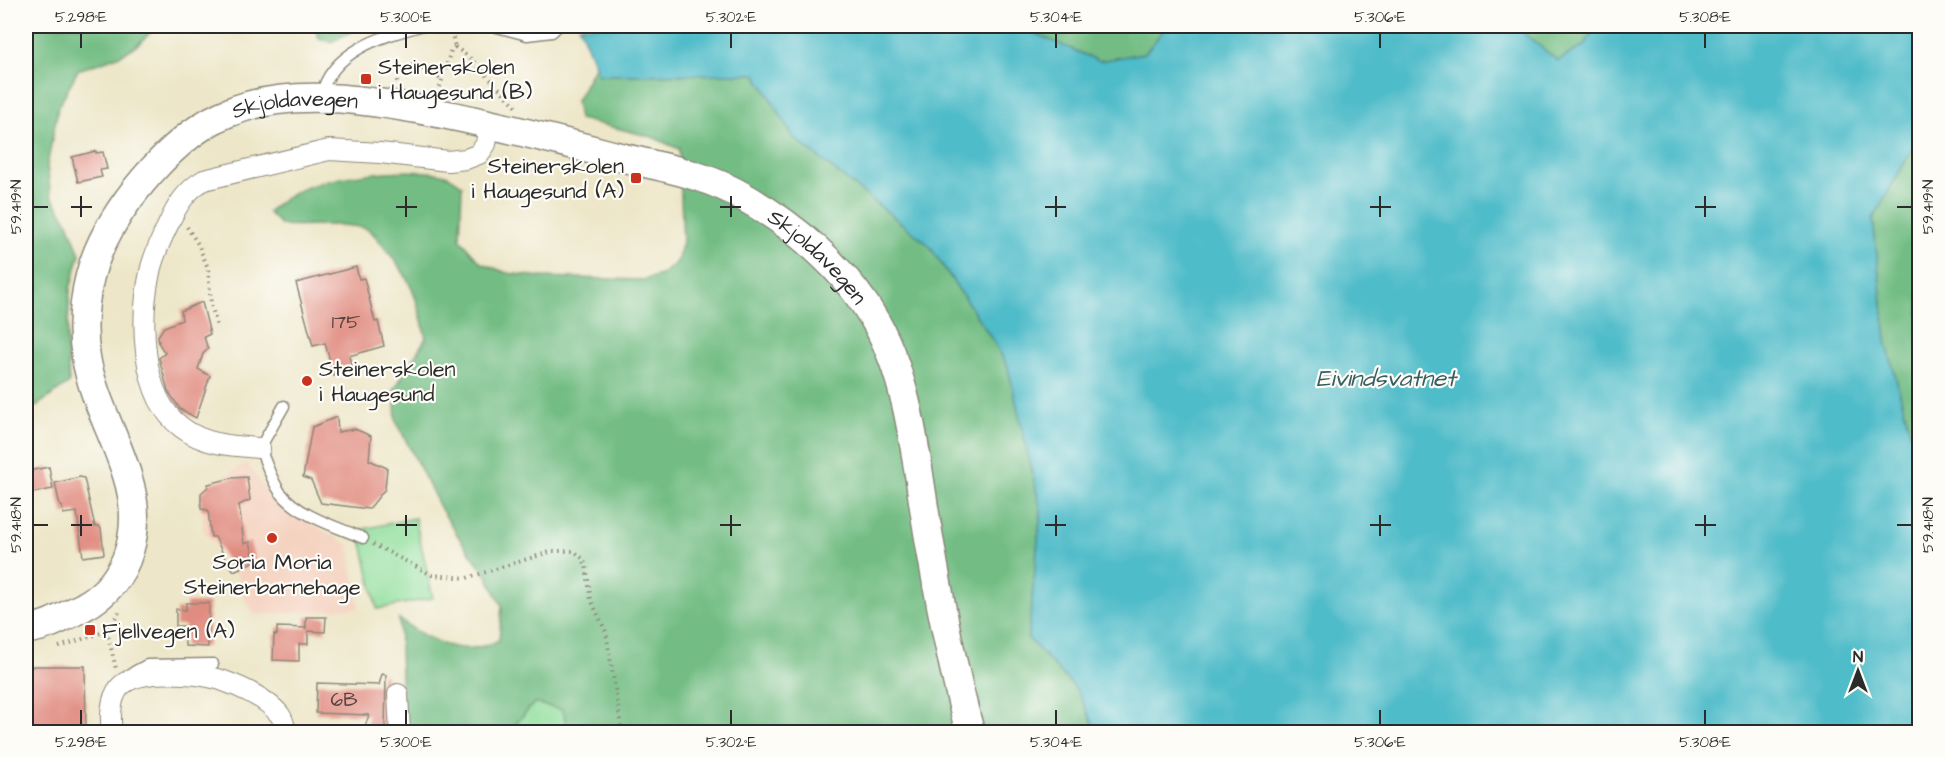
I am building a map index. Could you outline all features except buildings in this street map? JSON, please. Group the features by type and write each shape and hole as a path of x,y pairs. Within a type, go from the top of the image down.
{"main road":[{"name":"Skjoldavegen","path":"26,629 61,618 92,602 115,581 131,549 134,533 128,476 92,385 84,351 84,318 88,287 98,253 116,219 144,180 178,144 207,123 229,112 255,104 322,91 489,123 693,173 732,190 767,211 831,264 857,292 878,326 893,360 912,433 945,634 970,732"},
{"path":"26,616 61,618"}],"street":[{"path":"260,448 226,446 199,438 180,426 162,404 150,377 145,345 145,305 150,271 160,242 176,208 193,186 204,180 329,150 448,161 465,159 478,154 486,144 489,123"},
{"path":"112,732 113,698 124,684 150,674 190,675 219,680 255,694 281,716 286,732"},
{"path":"398,694 400,732"}],"lane":[{"path":"322,91 335,68 351,52 420,26"},
{"path":"493,26 527,35 552,32 558,26"},
{"path":"284,406 260,448 280,492 293,505 306,513 363,538"},
{"path":"124,684 135,670 147,665 213,664"}],"path":[{"path":"454,26 452,34 455,47 469,57 519,109"},
{"path":"440,87 451,50 455,47"},
{"path":"397,82 401,70 414,65 442,80"},
{"path":"176,208 198,244 208,268 211,304 217,326"},
{"path":"363,538 432,575 467,579 553,551 574,551 586,565 591,600 606,632 622,732"},
{"path":"48,650 107,631 122,607"},
{"path":"107,631 124,684"}],"shaded area":[{"name":"Soria Moria Steinerbarnehage","path":"247,463 274,503 349,545 359,608 256,615 243,598 236,572 203,530 203,487"}],"green space":[{"path":"26,26 155,26 139,44 130,50 78,70 58,108 47,166 51,196 67,220 80,254 70,289 67,342 69,383 35,407 26,408"},
{"path":"314,26 363,26 331,42 319,38"},
{"path":"1026,26 1167,26 1145,53 1099,61 1029,31"},
{"path":"1515,26 1596,26 1585,45 1558,61"},
{"path":"595,66 599,75 756,74 794,138 929,245 1008,367 1041,511 1028,638 1077,690 1097,732 568,732 563,710 534,703 509,732 403,732 399,619 434,641 459,648 472,648 486,646 499,640 502,606 486,574 441,509 396,421 394,390 426,338 416,300 401,268 369,230 339,225 281,225 268,212 287,197 323,182 386,172 442,174 462,185 460,239 481,263 507,273 541,277 643,280 661,275 677,262 683,242 679,149 652,137 579,119 576,101"},
{"path":"1919,137 1919,466 1886,341 1873,219"},
{"path":"415,518 433,598 377,609 359,530"},
{"path":"534,703 563,710 568,732 509,732"}],"water":[{"name":"Eivindsvatnet","path":"579,26 1026,26 1029,31 1099,61 1145,53 1167,26 1515,26 1558,61 1585,45 1596,26 1919,26 1919,137 1873,219 1886,341 1919,466 1919,732 1097,732 1077,690 1028,638 1041,511 1008,367 929,245 794,138 756,74 599,75"}],"place":[{"name":"Steinerskolen i Haugesund (B)","path":"366,79"},
{"name":"Steinerskolen i Haugesund (A)","path":"636,178"},
{"name":"Steinerskolen i Haugesund","path":"307,381"},
{"name":"Soria Moria Steinerbarnehage","path":"272,538"},
{"name":"Fjellvegen (A)","path":"90,630"}]}
